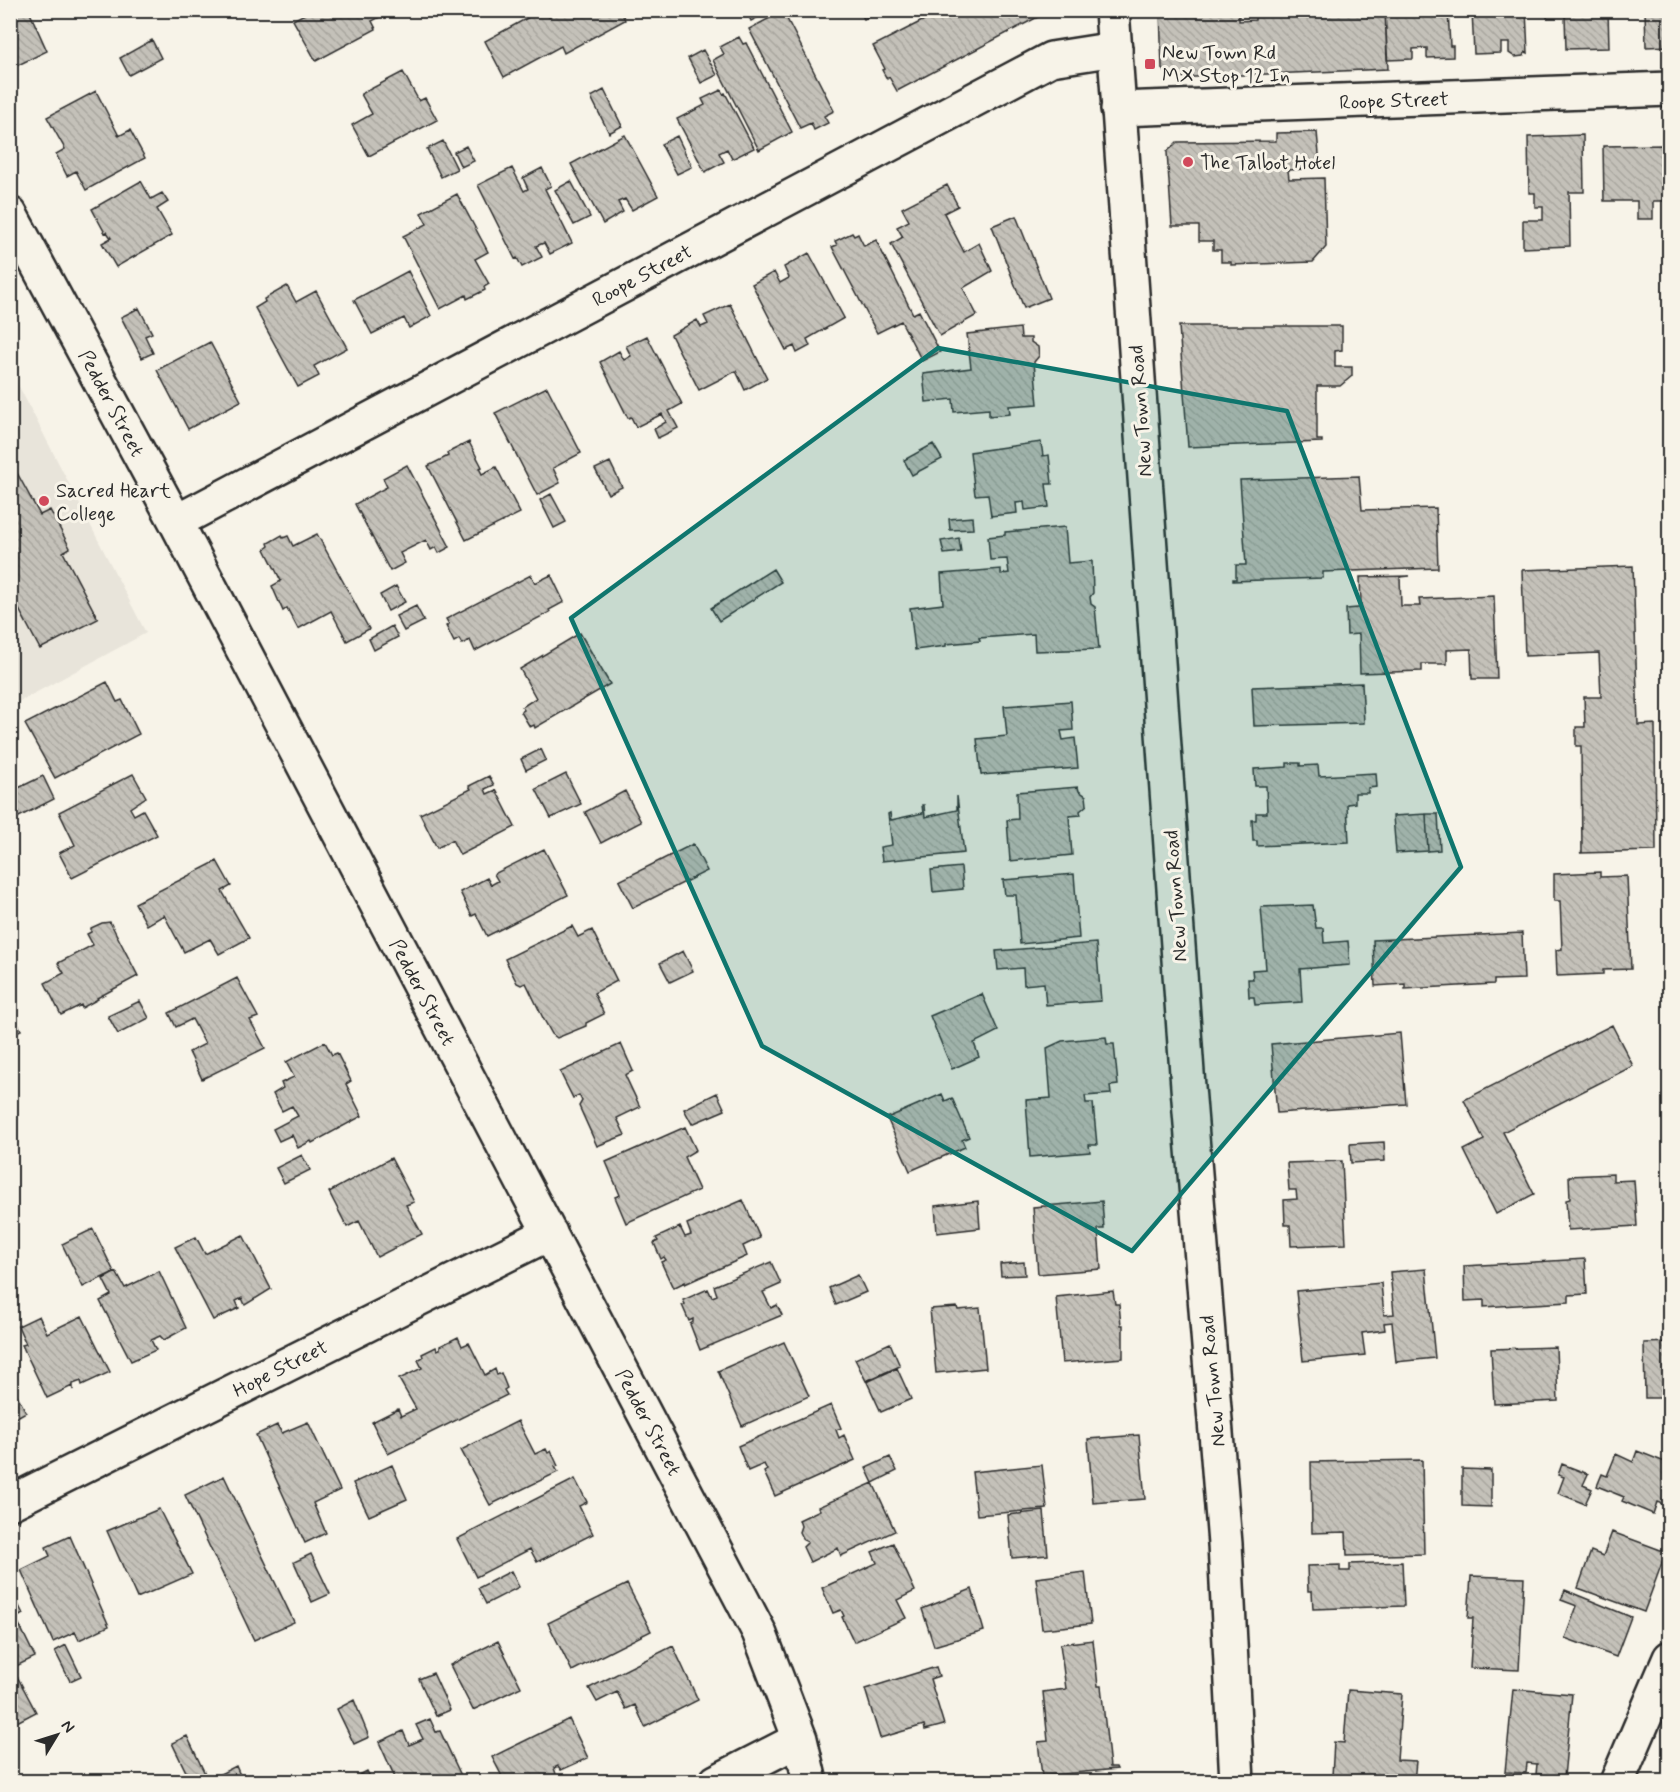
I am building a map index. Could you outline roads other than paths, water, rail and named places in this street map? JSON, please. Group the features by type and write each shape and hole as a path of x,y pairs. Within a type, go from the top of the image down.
{"street":[{"name":"New Town Road","path":"1112,10 1187,1075 1226,1544 1237,1782"},
{"name":"Roope Street","path":"176,522 1051,59 1115,49"},
{"name":"Roope Street","path":"1118,109 1670,89"},
{"name":"Pedder Street","path":"10,214 176,522 759,1632 800,1739 810,1782"},
{"name":"Hope Street","path":"10,1503 550,1233"},
{"path":"1617,1782 1670,1658"},
{"path":"716,1782 800,1739"}],"place":[{"name":"New Town Rd MX Stop 12 In","path":"1150,64"},
{"name":"The Talbot Hotel","path":"1188,162"},
{"name":"Sacred Heart College","path":"44,501"}]}
